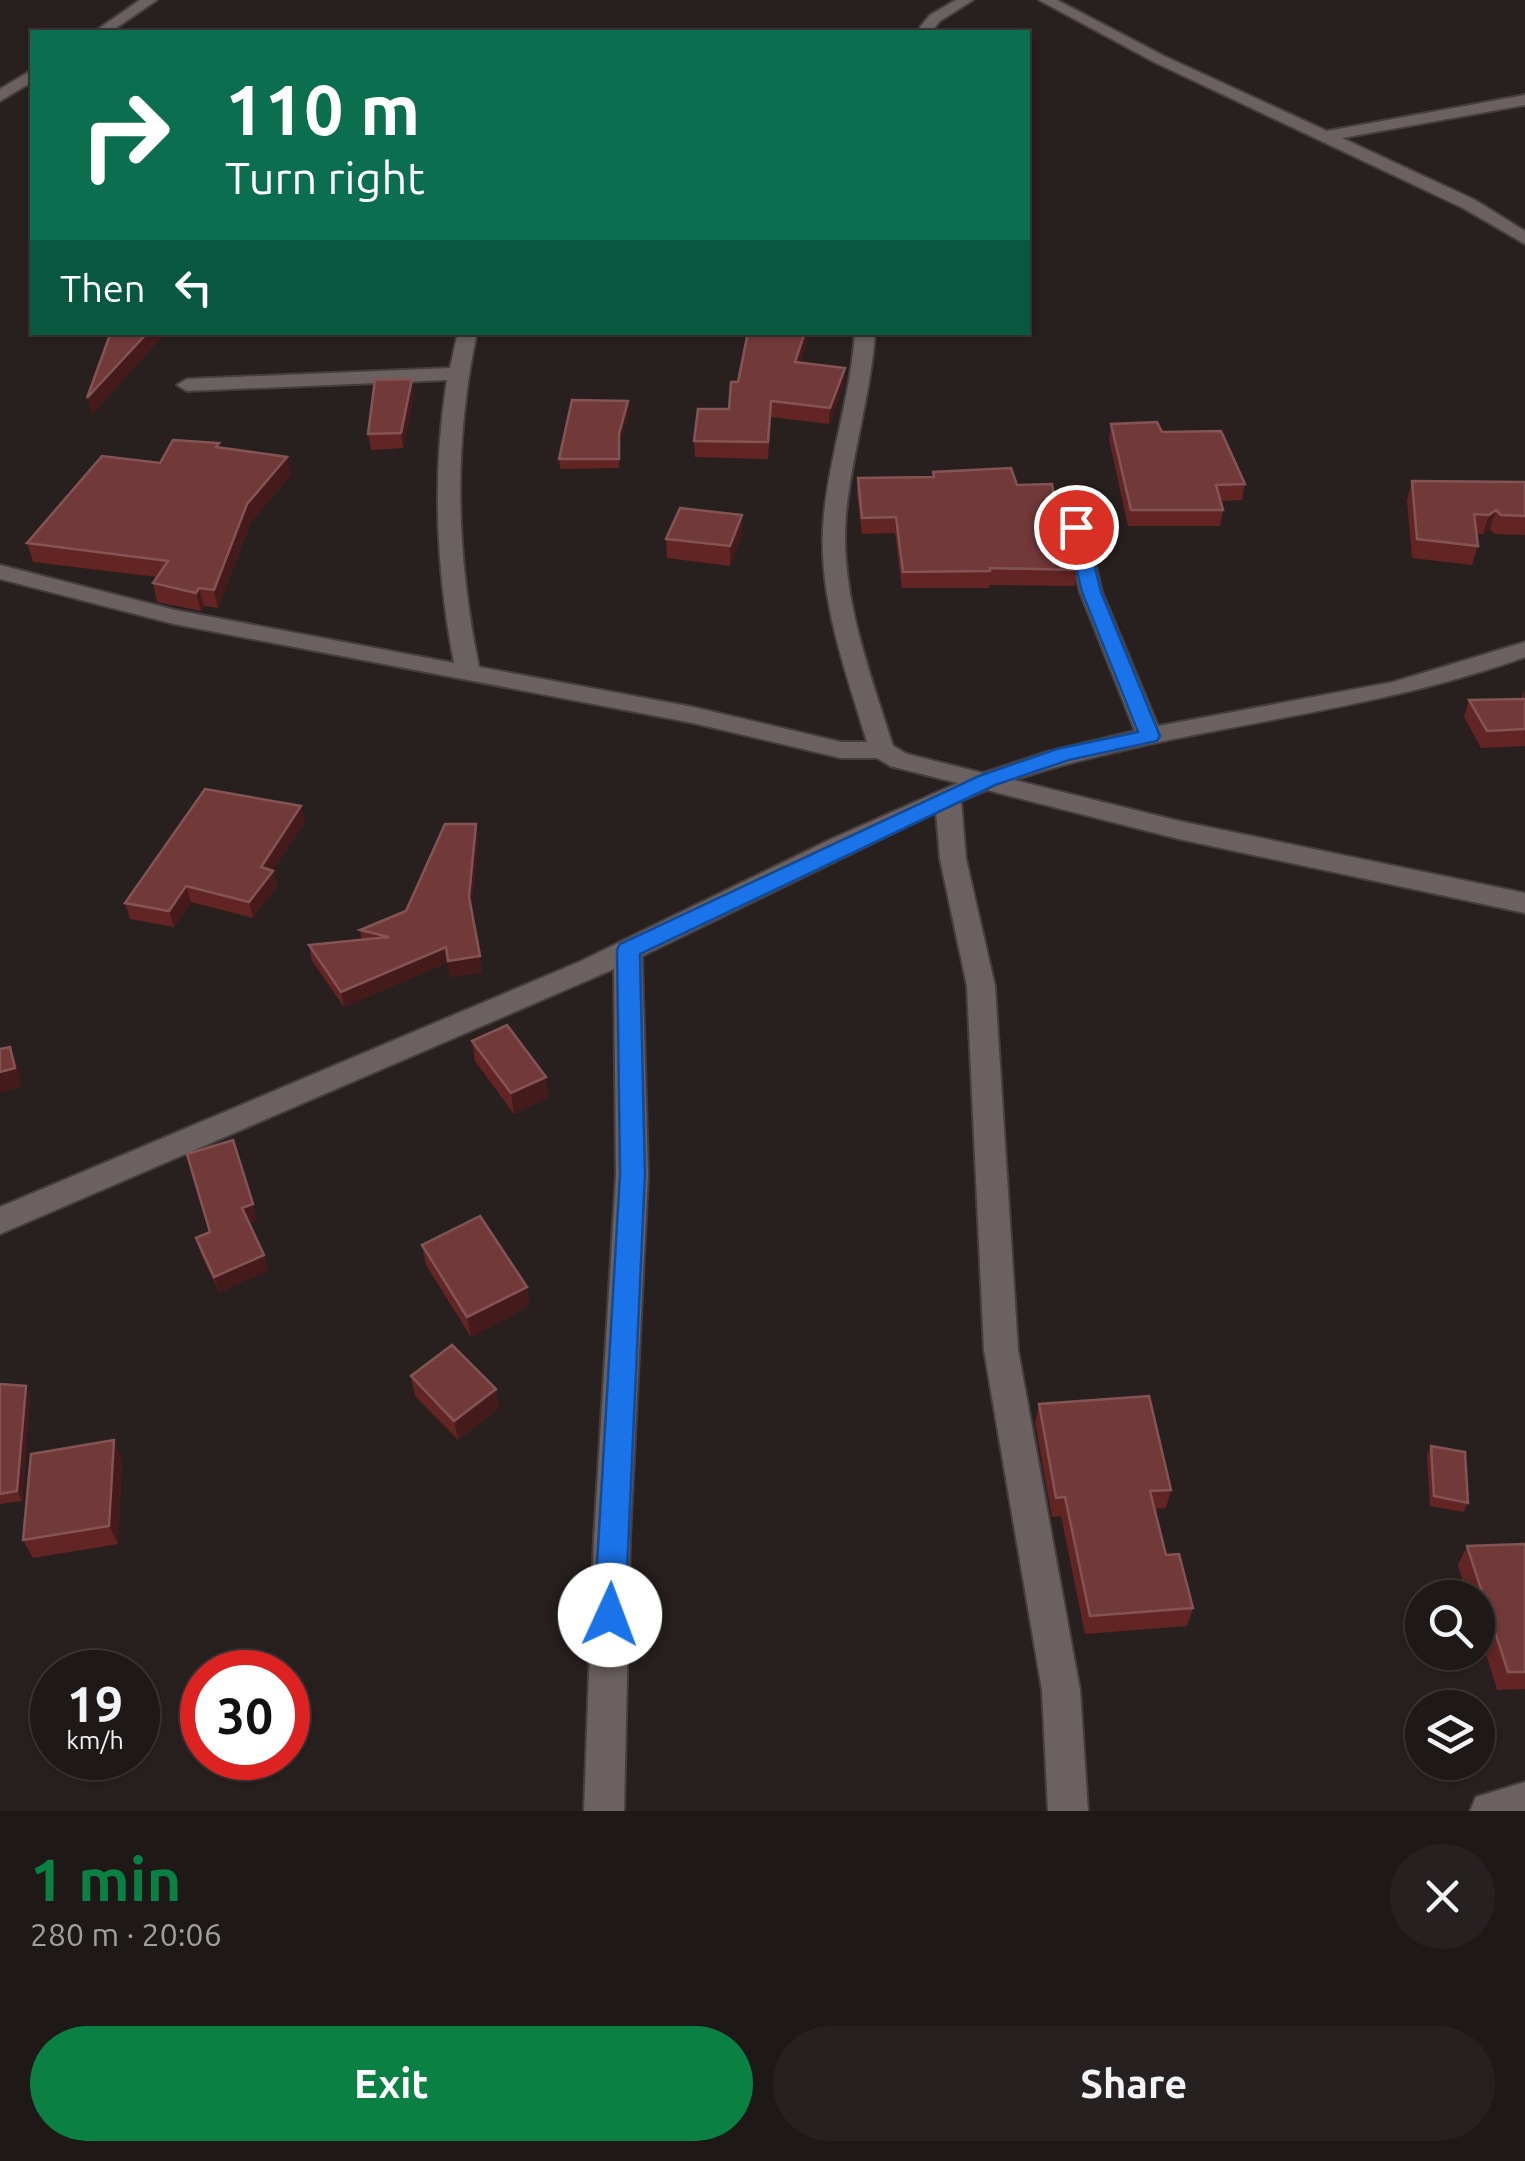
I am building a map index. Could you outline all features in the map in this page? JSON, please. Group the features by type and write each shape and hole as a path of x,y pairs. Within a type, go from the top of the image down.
{"street":[{"path":"104,30 150,0"},
{"path":"926,30 935,18 966,0"},
{"path":"1046,0 1201,79 1469,204 1525,238"},
{"path":"0,96 30,76"},
{"path":"1328,136 1525,100"},
{"path":"1296,121 1395,124"},
{"path":"467,335 449,452 454,606 468,672"},
{"path":"865,335 835,520 841,603 882,750"},
{"path":"187,386 459,374"},
{"path":"1068,495 1091,592 1150,736"},
{"path":"0,572 174,617 692,716 841,750 882,750 900,760 1179,830 1525,903"},
{"path":"0,1221 172,1143 628,950 987,780 1064,754 1332,702 1484,666 1525,649"},
{"path":"948,799 954,860 981,986 1002,1350 1061,1690 1068,1811"},
{"path":"604,1811 612,1536 632,1174 628,950"},
{"path":"1490,1811 1525,1802"}],"building":[{"path":"110,335 145,335 87,398"},
{"path":"747,335 804,335 795,362 845,368 830,408 771,401 768,442 694,441 698,409 729,409 731,382 738,382"},
{"path":"412,379 401,433 368,434 375,380"},
{"path":"572,400 628,401 619,434 619,459 559,459"},
{"path":"1157,422 1162,432 1221,431 1245,484 1216,485 1223,510 1131,510 1111,424"},
{"path":"173,440 219,443 216,447 287,457 247,504 214,590 199,588 196,593 153,583 168,561 27,543 102,456 160,463"},
{"path":"1011,468 1017,485 1052,484 1058,519 1065,519 1077,570 903,572 896,517 862,518 858,478 934,477 933,472"},
{"path":"1412,481 1525,482 1525,516 1501,515 1496,510 1489,515 1474,514 1478,546 1417,539"},
{"path":"680,508 742,515 730,546 666,539"},
{"path":"1525,699 1525,729 1487,731 1469,700"},
{"path":"205,789 301,806 261,867 273,871 249,902 186,886 169,911 125,903"},
{"path":"445,824 476,824 469,897 480,956 448,961 446,947 341,992 309,945 389,937 360,930 406,911"},
{"path":"507,1025 546,1077 511,1093 472,1041"},
{"path":"10,1047 15,1068 0,1072 0,1049"},
{"path":"233,1140 253,1204 242,1208 264,1255 214,1277 196,1238 210,1232 187,1154"},
{"path":"480,1216 527,1287 467,1317 422,1245"},
{"path":"452,1345 496,1389 454,1421 411,1376"},
{"path":"0,1384 26,1386 17,1491 0,1494"},
{"path":"1149,1396 1171,1490 1150,1491 1166,1555 1179,1554 1193,1608 1090,1616 1065,1497 1056,1498 1039,1404"},
{"path":"114,1440 109,1526 23,1540 31,1454"},
{"path":"1431,1446 1465,1452 1468,1503 1434,1496"},
{"path":"1525,1544 1525,1672 1508,1672 1495,1632 1495,1580 1478,1580 1467,1546"}],"route":[{"path":"610,1615 632,1174 628,950 987,780 1064,754 1150,736 1091,592 1076,527"}]}
